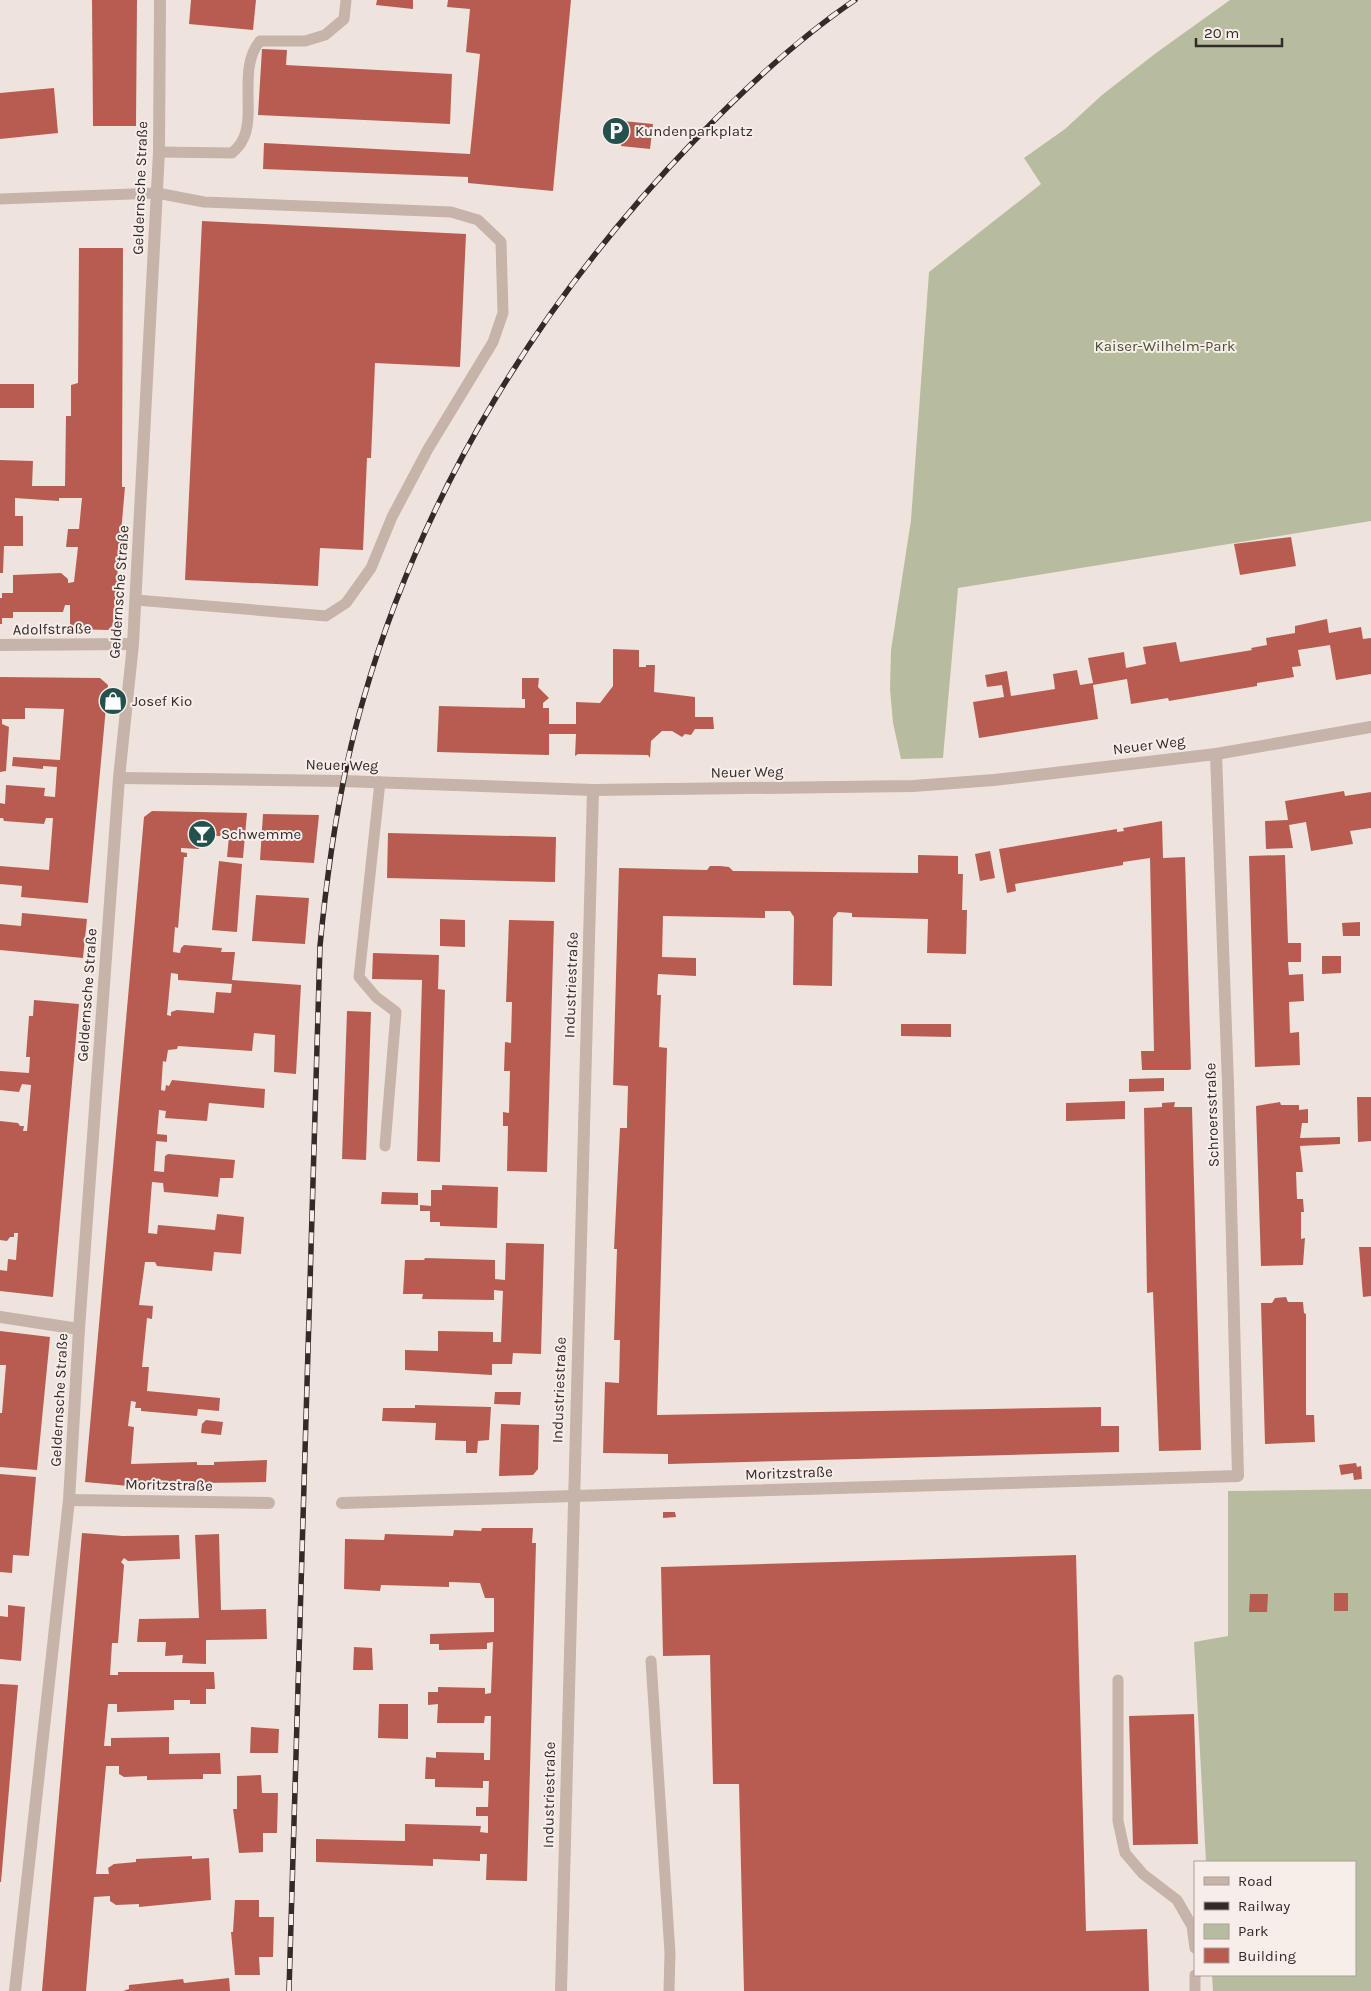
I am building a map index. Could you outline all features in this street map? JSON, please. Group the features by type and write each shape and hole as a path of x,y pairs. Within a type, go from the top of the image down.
{"street":[{"name":"Geldernsche Straße","path":"15,1991 69,1500 79,1329 119,778 133,644 159,152 160,0"},
{"name":"Adolfstraße","path":"0,645 133,644"},
{"name":"Neuer Weg","path":"119,778 380,782 593,790 913,786 994,780 1216,754 1371,727"},
{"name":"Schroersstraße","path":"1216,754 1228,1084 1238,1476"},
{"name":"Industriestraße","path":"560,1991 572,1496 593,790"},
{"path":"0,1317 79,1329"},
{"name":"Moritzstraße","path":"342,1502 1238,1476"},
{"name":"Moritzstraße","path":"69,1500 269,1503"}],"lane":[{"path":"159,152 232,153 243,141 247,118 249,69 254,49 260,41 305,41 325,35 344,19 346,0"},
{"path":"0,199 157,193 204,202 452,212 478,220 501,242 503,313 493,342 428,448 392,517 371,568 346,603 326,616 136,600"},
{"path":"380,782 359,977 376,997 396,1012 385,1146"},
{"path":"651,1661 670,1953 669,1991"},
{"path":"1118,1680 1118,1821 1125,1853 1144,1874 1177,1900 1192,1926 1194,1941"},
{"path":"1195,1976 1195,1991"}],"green space":[{"name":"Kaiser-Wilhelm-Park","path":"1230,0 1371,0 1371,521 958,588 943,758 901,759 893,723 890,689 891,650 911,520 929,272 1041,184 1024,158 1065,129 1102,95 1156,53"},
{"path":"1371,1489 1371,1991 1213,1991 1212,1976 1356,1976 1356,1861 1206,1861 1194,1642 1228,1636 1228,1491"}],"building":[{"path":"92,0 137,0 136,126 93,126"},
{"path":"191,0 256,0 253,30 189,24"},
{"path":"377,0 413,0 413,9 376,5"},
{"path":"448,0 571,0 553,191 468,183 468,177 263,169 264,143 470,154 480,54 466,52 470,9 447,7"},
{"path":"262,49 287,50 286,65 452,74 450,124 258,115"},
{"path":"54,88 58,133 0,139 0,93"},
{"path":"623,121 653,124 650,149 621,146"},
{"path":"202,221 466,234 460,367 375,363 371,458 367,458 363,550 320,548 318,586 185,580"},
{"path":"79,248 123,248 122,487 125,487 113,625 108,630 70,629 70,605 65,605 63,612 13,612 13,618 2,618 2,624 0,624 0,598 2,598 2,593 13,593 13,575 61,573 68,579 68,583 74,582 78,547 66,547 68,529 79,529 82,498 59,498 59,501 15,498 15,516 23,516 23,546 4,546 3,573 0,573 0,460 33,461 32,486 65,486 66,416 71,416 71,385 78,383"},
{"path":"0,384 34,384 34,408 0,408"},
{"path":"1291,537 1296,566 1240,575 1234,544"},
{"path":"1327,619 1329,633 1361,627 1363,639 1371,638 1371,674 1336,680 1330,645 1298,650 1301,666 1292,667 1294,677 1257,683 1257,686 1169,701 1168,698 1131,704 1127,679 1093,685 1098,719 979,738 973,702 1004,697 1002,685 987,687 985,675 1007,671 1011,696 1055,689 1053,674 1077,670 1080,685 1093,683 1088,658 1124,652 1126,668 1146,664 1143,647 1176,642 1180,662 1252,650 1251,648 1267,645 1266,638 1295,633 1295,626"},
{"path":"613,649 639,650 639,667 655,665 654,692 695,697 695,717 713,717 714,729 695,729 691,735 685,734 682,737 672,731 662,731 651,741 650,758 648,755 578,754 575,756 576,734 549,734 549,755 437,752 439,706 525,708 525,699 522,699 522,678 539,678 538,687 549,698 543,703 543,708 549,708 549,724 576,724 576,702 600,703 613,686"},
{"path":"0,677 100,678 108,685 88,903 21,897 22,886 0,884 0,866 49,870 53,818 46,818 44,824 4,821 3,818 0,818 0,803 5,804 6,785 45,788 44,796 55,797 57,767 43,766 43,769 12,766 13,757 60,760 64,709 25,708 25,719 2,719 2,724 9,727 6,771 0,772"},
{"path":"1344,791 1345,796 1371,792 1371,828 1350,831 1353,844 1311,851 1306,822 1289,825 1293,848 1266,849 1265,821 1288,820 1285,801"},
{"path":"152,811 247,813 243,858 227,857 229,836 199,836 199,849 181,848 181,852 187,853 187,857 184,857 178,928 175,927 173,952 180,953 184,945 222,948 221,952 235,952 232,980 301,985 296,1074 274,1072 275,1035 254,1033 252,1051 178,1046 177,1049 168,1050 166,1062 163,1061 161,1090 165,1091 166,1085 169,1086 172,1080 265,1089 264,1108 209,1103 207,1121 165,1118 166,1111 159,1110 157,1134 167,1135 167,1142 156,1141 154,1171 164,1172 165,1156 168,1154 235,1160 233,1178 220,1178 218,1197 164,1192 163,1183 152,1182 148,1233 157,1234 158,1225 215,1230 217,1214 244,1217 241,1254 214,1252 212,1271 157,1266 155,1262 145,1262 139,1305 153,1306 152,1319 147,1318 142,1367 149,1367 147,1391 220,1398 219,1411 198,1409 197,1416 141,1411 141,1408 135,1408 136,1402 131,1401 128,1426 134,1427 131,1464 197,1462 197,1465 214,1465 214,1462 267,1460 266,1482 129,1484 129,1486 85,1482 144,817","holes":["171,973 178,974 178,980 232,984 231,993 216,992 214,1013 177,1010 171,1012 171,1016 167,1015"]},
{"path":"263,814 319,815 314,863 260,860"},
{"path":"1162,821 1163,858 1185,857 1191,1069 1189,1070 1142,1070 1141,1051 1154,1051 1150,858 1123,862 1123,865 1015,884 1016,891 1007,893 999,849 1117,829 1117,832 1124,831 1123,828"},
{"path":"388,833 556,837 555,882 387,878"},
{"path":"990,851 995,878 980,881 975,854"},
{"path":"918,855 958,856 958,874 963,874 962,910 967,910 966,954 927,953 928,919 852,917 852,913 838,912 833,918 832,986 793,985 794,917 790,911 765,911 765,918 663,916 662,957 696,958 696,976 658,974 657,995 661,995 659,1047 667,1048 657,1415 1101,1407 1101,1426 1119,1426 1119,1452 668,1464 668,1454 603,1453 605,1382 619,1383 620,1340 614,1340 617,1249 614,1249 620,1128 627,1128 628,1086 613,1085 619,868 707,870 710,866 720,866 729,867 733,871 918,873"},
{"path":"1285,855 1288,943 1301,943 1301,962 1288,962 1289,975 1303,974 1304,1001 1289,1002 1290,1033 1299,1032 1300,1065 1255,1067 1249,856"},
{"path":"219,861 242,864 237,932 212,930"},
{"path":"256,895 309,898 305,944 252,941"},
{"path":"22,913 87,919 83,958 0,950 0,924 21,926"},
{"path":"440,919 465,920 465,947 440,946"},
{"path":"509,920 554,921 547,1172 507,1171 508,1126 503,1126 503,1112 509,1113 510,1071 504,1071 505,1042 511,1043 512,1002 506,1002"},
{"path":"1360,922 1360,936 1343,936 1342,923"},
{"path":"373,953 439,955 438,989 445,990 440,1162 417,1161 422,980 372,979"},
{"path":"1322,956 1341,956 1341,973 1322,974"},
{"path":"34,1000 79,1004 53,1297 0,1291 0,1270 7,1271 8,1259 16,1260 18,1233 14,1233 14,1237 10,1237 7,1241 0,1240 0,1121 18,1123 20,1126 24,1126 23,1131 27,1131 31,1085 22,1084 19,1092 0,1090 0,1071 29,1073 30,1057 26,1057 29,1016 33,1016"},
{"path":"347,1011 371,1012 366,1160 342,1159"},
{"path":"901,1024 951,1024 951,1037 901,1036"},
{"path":"1164,1078 1164,1091 1129,1092 1129,1079"},
{"path":"1357,1097 1371,1097 1371,1141 1358,1142"},
{"path":"1125,1101 1125,1119 1066,1121 1066,1103"},
{"path":"1175,1102 1174,1107 1192,1107 1201,1450 1159,1451 1153,1292 1147,1293 1144,1108 1162,1107 1162,1103"},
{"path":"1280,1102 1281,1105 1299,1105 1299,1110 1308,1109 1308,1123 1302,1123 1300,1138 1340,1137 1340,1144 1300,1146 1303,1172 1296,1172 1297,1199 1303,1199 1304,1212 1301,1212 1301,1239 1305,1238 1303,1265 1261,1266 1256,1106"},
{"path":"442,1185 498,1187 497,1228 440,1226 440,1222 430,1222 430,1211 420,1211 420,1205 431,1206 431,1190 442,1190"},
{"path":"382,1192 418,1193 418,1205 381,1204"},
{"path":"506,1243 544,1244 541,1354 513,1353 512,1364 492,1364 492,1375 405,1370 405,1350 438,1351 438,1331 493,1332 493,1342 501,1342 503,1291 494,1290 494,1300 422,1299 423,1294 403,1294 405,1260 424,1260 425,1258 495,1260 495,1279 505,1280"},
{"path":"1359,1247 1371,1247 1371,1296 1363,1297"},
{"path":"1286,1297 1288,1302 1303,1302 1304,1313 1306,1314 1306,1415 1314,1415 1315,1442 1265,1444 1261,1303 1272,1303 1275,1298"},
{"path":"0,1331 50,1337 37,1470 0,1467 0,1413 2,1413 6,1365 0,1365"},
{"path":"495,1392 521,1392 520,1405 494,1404"},
{"path":"415,1405 491,1407 489,1440 478,1441 477,1453 466,1453 466,1441 435,1440 436,1423 382,1421 383,1408 415,1408"},
{"path":"206,1420 223,1422 221,1435 201,1433 202,1424"},
{"path":"501,1424 539,1425 538,1469 533,1475 499,1476"},
{"path":"1356,1463 1357,1467 1361,1466 1362,1479 1354,1480 1353,1473 1341,1475 1339,1465"},
{"path":"0,1474 36,1477 29,1556 13,1555 12,1573 0,1572"},
{"path":"663,1512 675,1512 676,1517 663,1518"},
{"path":"482,1528 533,1528 532,1543 536,1543 527,1881 486,1880 487,1854 480,1854 480,1861 433,1859 433,1866 316,1862 316,1839 405,1841 405,1824 481,1826 480,1832 488,1833 488,1816 476,1816 476,1807 488,1807 489,1781 483,1781 483,1788 435,1787 435,1779 425,1779 426,1757 436,1758 436,1752 484,1753 484,1760 490,1760 491,1716 485,1716 484,1723 437,1723 438,1704 428,1705 428,1692 438,1692 438,1687 485,1688 485,1694 491,1693 493,1642 487,1643 487,1649 439,1650 439,1644 430,1644 430,1634 494,1632 494,1598 485,1598 480,1583 449,1582 449,1587 381,1585 380,1591 344,1589 345,1539 384,1540 385,1534 453,1536 454,1530 481,1531"},
{"path":"82,1533 123,1536 179,1535 180,1559 128,1561 124,1558 121,1562 124,1565 118,1643 112,1643 110,1675 118,1675 118,1672 214,1672 215,1689 206,1689 206,1704 190,1704 190,1700 174,1700 174,1710 117,1712 117,1704 108,1704 104,1746 111,1746 111,1738 169,1737 169,1754 220,1753 221,1774 203,1774 203,1779 147,1780 147,1776 124,1777 119,1774 119,1766 106,1766 96,1874 109,1874 108,1868 114,1864 136,1862 136,1859 192,1856 192,1859 209,1858 211,1900 139,1907 139,1904 116,1905 110,1901 110,1896 94,1897 86,1991 42,1991"},
{"path":"219,1534 221,1610 266,1609 267,1639 206,1640 206,1664 182,1663 183,1655 165,1656 166,1642 137,1642 139,1619 199,1618 195,1535"},
{"path":"1076,1555 1086,1931 1147,1929 1149,1991 744,1991 739,1784 713,1784 710,1655 663,1656 661,1567"},
{"path":"1334,1593 1348,1593 1348,1611 1334,1611"},
{"path":"1250,1594 1268,1594 1267,1612 1249,1612"},
{"path":"8,1605 25,1607 21,1661 0,1659 0,1616 8,1617"},
{"path":"354,1647 372,1648 373,1670 353,1670"},
{"path":"0,1684 18,1685 1,1882 0,1882"},
{"path":"379,1704 408,1704 408,1739 378,1738"},
{"path":"1194,1714 1198,1844 1133,1845 1129,1716"},
{"path":"251,1727 279,1729 278,1753 250,1753"},
{"path":"261,1775 262,1793 278,1793 277,1833 263,1833 263,1852 239,1853 233,1809 237,1809 237,1776"},
{"path":"235,1900 259,1900 259,1917 274,1917 273,1957 259,1957 260,1975 235,1975 231,1932 233,1932"},
{"path":"229,1978 230,1991 123,1991 129,1989 129,1985 183,1979 184,1983"}],"railway":[{"path":"289,1991 320,946 336,820 348,758 364,697 389,619 420,544 455,470 495,399 539,330 588,264 639,201 694,141 771,66 833,15 855,0"}],"place":[{"name":"Kundenparkplatz","path":"616,131"},
{"name":"Josef Kio","path":"113,701"},
{"name":"Schwemme","path":"202,834"}]}
